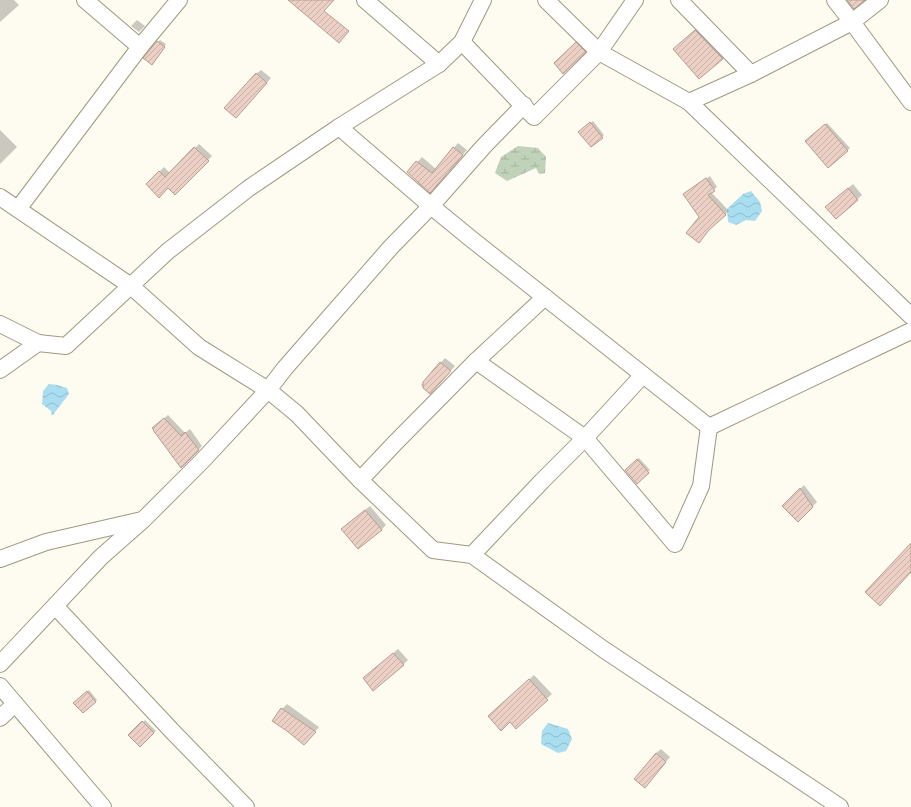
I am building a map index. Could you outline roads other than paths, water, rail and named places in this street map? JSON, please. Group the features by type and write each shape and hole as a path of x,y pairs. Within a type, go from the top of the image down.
{"street":[{"path":"85,0 140,47"},
{"path":"18,209 140,47 178,0"},
{"path":"365,0 439,64"},
{"path":"0,324 38,343 66,346 168,251 249,188 340,127 439,64 462,42 483,0"},
{"path":"546,0 599,52 689,102 911,316"},
{"path":"462,42 534,117 599,52 635,0"},
{"path":"679,0 751,74"},
{"path":"834,0 911,102"},
{"path":"689,102 751,74 852,22 880,0"},
{"path":"0,664 101,557 143,520 203,460 268,390 285,368 391,247 524,105"},
{"path":"340,127 430,206 709,427"},
{"path":"0,197 130,286 199,347 268,390 297,414 360,480 433,550 472,555 603,649 840,807"},
{"path":"360,480 394,443 476,361 544,297"},
{"path":"709,427 911,331"},
{"path":"0,370 38,343"},
{"path":"476,361 585,438 675,544 701,486 709,427"},
{"path":"472,555 585,438 643,375"},
{"path":"0,559 46,542 143,520"},
{"path":"55,606 173,732 246,807"},
{"path":"0,686 103,807"},
{"path":"0,718 15,704"}],"water":[{"path":"751,191 760,202 762,211 755,221 746,220 736,225 728,222 727,209 743,194"},
{"path":"49,384 67,388 69,394 52,416 51,411 42,404 43,391"},
{"path":"548,723 568,729 572,739 566,751 558,753 541,744 542,731"}]}
